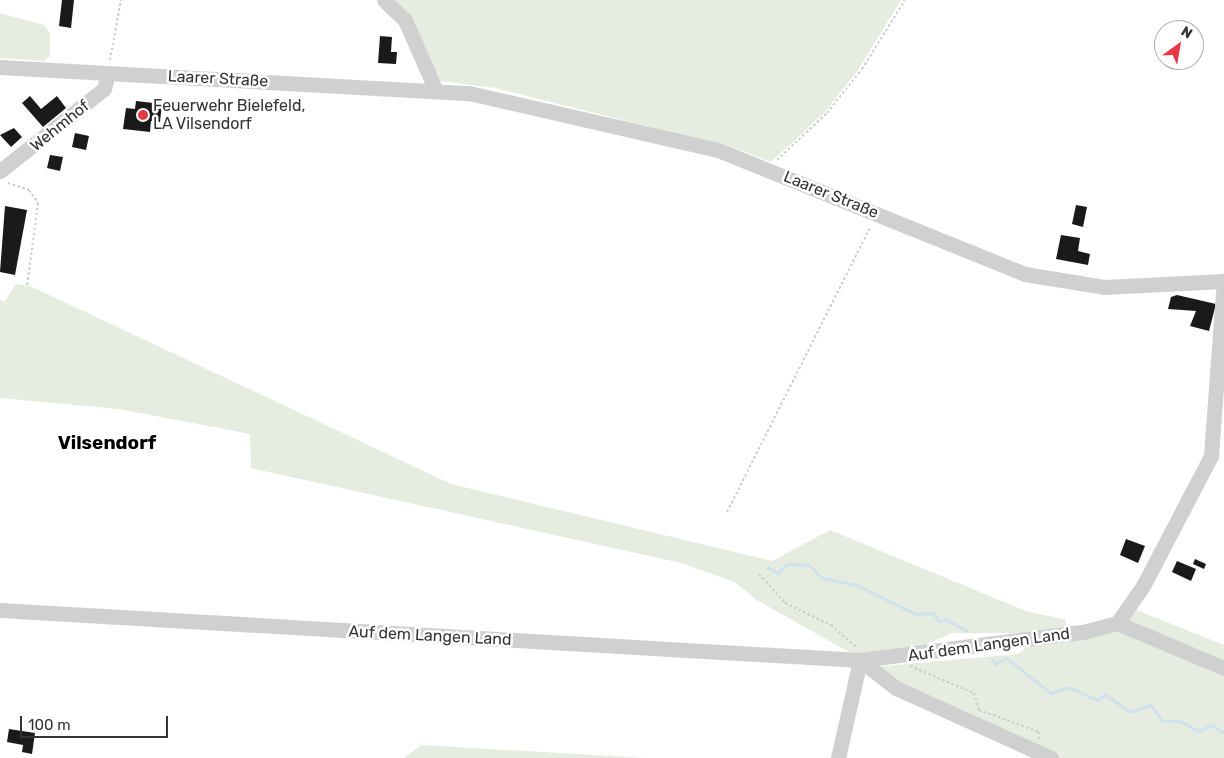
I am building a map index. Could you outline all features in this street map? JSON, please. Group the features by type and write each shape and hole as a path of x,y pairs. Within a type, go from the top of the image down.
{"street":[{"path":"384,0 405,20 436,91"},
{"name":"Laarer Straße","path":"0,67 436,91 522,103 718,150 985,259 1054,282 1104,287 1224,281"},
{"name":"Wehmhof","path":"4,177 104,89 108,72"},
{"path":"1224,281 1212,456 1143,586 1117,623 1224,668"},
{"name":"Auf dem Langen Land","path":"0,610 864,660 1083,632 1117,623"},
{"path":"838,758 864,660 896,688 1051,758"}],"path":[{"path":"108,72 121,0"},
{"path":"770,170 827,114 862,68 905,0"},
{"path":"4,177 29,190 38,203 26,286"},
{"path":"727,512 877,214"},
{"path":"759,574 785,603 852,639 864,660"},
{"path":"898,657 933,679 974,692 979,710 1039,732 1036,750"}],"shaded area":[{"path":"390,0 901,0 858,70 825,112 771,162 734,148 495,88 440,81"},
{"path":"0,13 44,25 50,33 50,56 44,61 0,58"},
{"path":"16,284 30,286 451,484 772,561 830,530 1026,611 1066,620 1065,628 1028,633 953,633 914,649 856,656 755,599 735,582 681,563 251,468 250,434 119,409 0,398 0,300 5,301"},
{"path":"1134,609 1224,645 1224,664 1126,621"},
{"path":"1114,631 1132,632 1224,673 1224,758 1055,758 938,705 874,667 1018,654 1031,644"},
{"path":"421,745 646,758 404,758"}],"building":[{"path":"62,0 74,0 71,28 59,26"},
{"path":"380,36 392,37 391,52 397,52 396,64 378,63"},
{"path":"30,96 41,109 57,96 66,108 43,127 22,103"},
{"name":"Feuerwehr Bielefeld, LA Vilsendorf","path":"136,101 162,104 160,122 151,121 150,132 123,129 126,108 135,109"},
{"path":"14,128 22,137 11,147 0,135"},
{"path":"75,133 89,136 86,150 72,147"},
{"path":"50,155 63,157 60,171 47,168"},
{"path":"1076,205 1087,207 1083,227 1072,224"},
{"path":"5,206 27,210 15,275 0,272"},
{"path":"1061,235 1080,238 1078,251 1090,254 1088,265 1056,259"},
{"path":"1177,295 1216,304 1209,331 1190,326 1196,311 1168,309 1171,297"},
{"path":"1126,539 1145,546 1138,563 1120,555"},
{"path":"1195,559 1206,564 1204,569 1193,564"},
{"path":"1177,561 1196,569 1191,581 1172,572"},
{"path":"9,729 35,733 32,754 22,752 23,745 7,742"}],"waterway":[{"path":"767,567 778,573 786,564 809,565 822,578 854,584 916,614 933,613 939,621 946,619 967,631"},
{"path":"992,659 995,664 1006,658 1051,693 1069,687 1097,700 1105,694 1130,712 1150,705 1163,721 1180,721 1198,731 1212,725 1224,733"}],"place":[{"name":"Feuerwehr Bielefeld, LA Vilsendorf","path":"143,115"}],"district":[{"name":"Vilsendorf","path":"107,443"}]}
